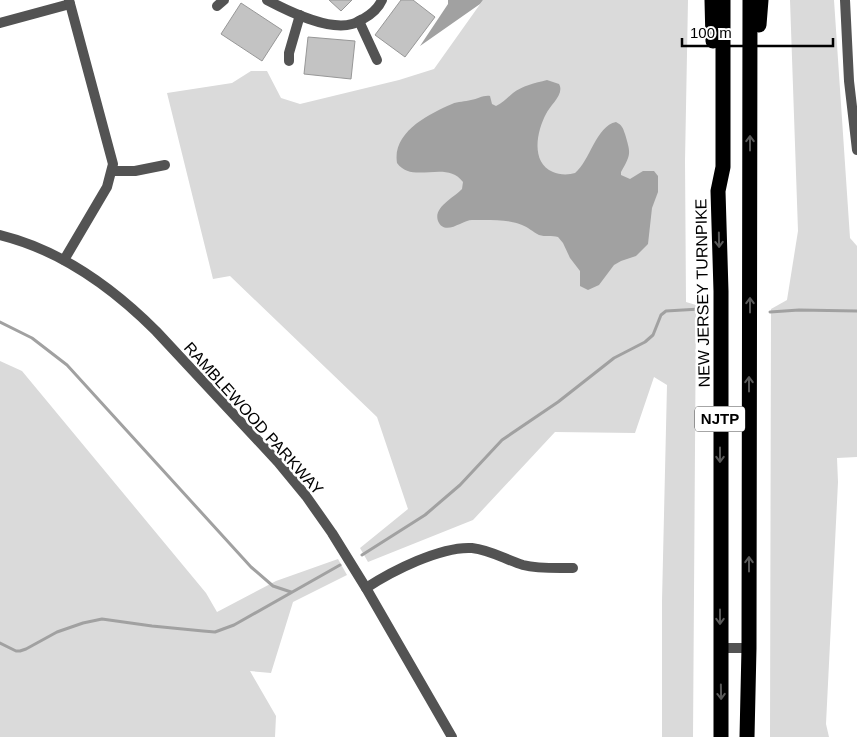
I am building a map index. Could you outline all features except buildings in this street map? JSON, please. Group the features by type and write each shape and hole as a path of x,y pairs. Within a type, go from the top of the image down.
{"highway":[{"path":"712,0 715,170 718,191"},
{"name":"NEW JERSEY TURNPIKE","path":"721,737 721,291 718,191 723,167 723,0"},
{"name":"NJTP","path":"747,737 749,648 750,0"},
{"path":"750,106 761,0"}],"street":[{"path":"267,0 282,3 300,15 328,24 352,24 359,21 371,15 382,0"},
{"path":"845,0 849,81 857,150"},
{"path":"0,23 69,2 112,156 110,181 101,200 64,260"},
{"path":"289,61 289,52 300,15"},
{"path":"359,21 377,60"},
{"path":"112,171 135,171 165,165"},
{"name":"RAMBLEWOOD PARKWAY","path":"0,236 32,245 90,275 140,316 272,456 320,514 366,588 452,737"},
{"path":"366,588 382,577 418,561 461,548 487,551 534,567 573,568"},
{"path":"720,648 749,648"}],"shaded area":[{"path":"448,0 483,0 420,46 448,4"},
{"path":"483,0 688,0 685,161 686,302 696,305 693,737 662,737 662,601 667,385 654,377 635,433 555,432 473,520 368,562 360,548 408,509 377,417 230,276 213,279 167,93 232,83 251,71 267,71 281,98 300,104 399,80 434,69"},
{"path":"790,0 834,0 850,238 857,246 857,457 837,458 838,482 826,724 829,737 770,737 771,309 787,300 798,231"},
{"path":"547,80 559,84 560,92 543,121 538,137 538,154 546,167 558,174 575,173 585,161 603,130 616,122 623,128 629,150 621,175 630,179 643,171 654,171 658,176 658,192 652,208 648,244 636,256 614,265 599,285 588,290 580,286 580,271 558,237 539,235 524,226 504,221 472,220 449,228 441,226 437,216 439,211 462,189 463,182 456,175 448,172 412,172 404,169 397,163 397,152 400,142 406,133 433,113 454,103 485,96 490,96 492,104 496,106 520,88"},
{"path":"0,361 22,371 206,593 217,612 276,581 338,559 347,575 293,602 271,673 250,671 276,716 275,737 0,737"}],"waterway":[{"path":"362,555 425,515 460,485 502,440 558,402 614,358 645,342 653,335 661,315 666,311 700,309"},
{"path":"770,312 799,310 857,311"},
{"path":"0,322 32,338 67,365 251,567 273,586 291,592"},
{"path":"0,643 20,651 57,632 102,619 215,632 234,625 340,565"}]}
